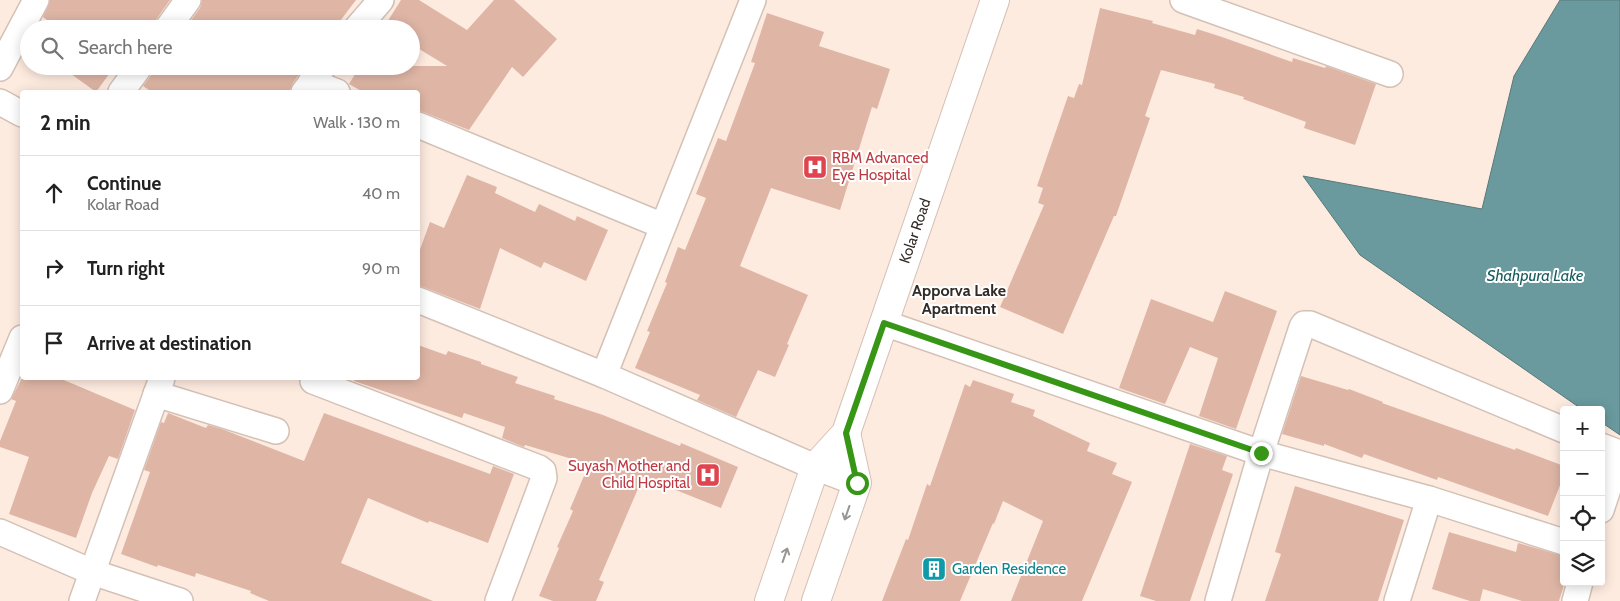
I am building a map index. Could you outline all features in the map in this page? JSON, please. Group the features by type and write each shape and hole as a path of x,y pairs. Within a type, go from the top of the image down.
{"main road":[{"name":"Kolar Road","path":"769,601 815,467 846,433 995,0"},
{"path":"816,601 857,483 846,433"}],"street":[{"path":"25,20 36,0"},
{"path":"174,20 188,0"},
{"path":"364,20 381,0"},
{"path":"604,375 753,0"},
{"path":"1183,0 1390,74"},
{"path":"0,68 20,30"},
{"path":"123,90 134,75"},
{"path":"313,80 333,90"},
{"path":"0,102 20,113"},
{"path":"420,126 663,226"},
{"path":"420,301 604,375 815,467 857,483"},
{"path":"884,323 1261,453 1429,499 1561,541"},
{"path":"1218,601 1261,453 1304,324 1310,324 1560,428"},
{"path":"1,385 20,342"},
{"path":"313,381 544,471 544,478 498,601"},
{"path":"82,601 159,386 276,431"},
{"path":"1605,448 1617,452 1619,456 1605,498"},
{"path":"1397,601 1429,499"},
{"path":"0,532 92,572 180,601"},
{"path":"1575,601 1579,586"}],"water":[{"name":"Shahpura Lake","path":"1560,0 1620,0 1620,435 1605,425 1605,406 1577,406 1360,255 1303,176 1482,209 1514,76"}],"building":[{"path":"50,0 170,0 156,20 47,20 43,17"},
{"path":"202,0 356,0 341,20 191,20 200,8"},
{"path":"401,0 419,0 467,30 494,0 514,0 557,39 523,77 512,67 469,130 420,111 420,90 360,90 349,84 354,75 420,75 420,66 447,66 420,50 420,20 388,20"},
{"path":"1100,8 1153,21 1152,23 1195,35 1197,29 1292,62 1293,58 1325,68 1326,66 1376,84 1355,145 1304,128 1306,122 1243,99 1244,97 1214,88 1215,84 1161,70 1145,116 1150,118 1116,216 1114,216 1063,334 1000,307 1044,205 1038,203 1043,188 1037,186 1068,96 1074,98 1079,84 1082,85"},
{"path":"767,13 824,32 819,46 890,69 877,109 872,107 840,210 771,188 740,266 808,295 775,377 758,370 736,417 697,400 700,395 635,368 650,332 647,331 667,283 665,282 678,247 685,250 706,198 696,194 718,138 726,141 755,63 751,62"},
{"path":"72,75 108,75 97,90 93,90"},
{"path":"151,75 299,75 290,90 149,90 143,86"},
{"path":"467,175 497,187 495,193 535,212 539,204 575,221 577,216 608,230 586,281 544,262 541,268 500,248 480,309 420,286 420,250 430,222 444,228"},
{"path":"1225,291 1277,311 1236,429 1199,416 1218,358 1190,347 1165,404 1119,388 1151,299 1213,322"},
{"path":"420,346 446,355 448,351 518,377 515,383 555,396 554,399 603,415 680,446 681,443 738,467 721,508 643,477 599,580 604,582 596,601 553,601 539,596 573,511 570,509 589,464 525,445 524,447 502,438 505,427 464,413 462,418 354,381 420,380"},
{"path":"1301,376 1349,389 1382,403 1560,464 1560,485 1548,516 1438,477 1437,480 1364,454 1362,458 1324,444 1324,446 1282,434"},
{"path":"21,380 64,380 135,410 118,459 109,456 92,493 76,538 9,514 29,457 0,447 0,441 16,401 11,399"},
{"path":"973,380 1014,394 1011,402 1035,410 1033,416 1090,443 1087,451 1117,463 1112,474 1132,482 1082,601 1011,601 1043,521 1003,501 960,601 882,601 906,539 908,540 927,484 930,486 965,384 970,387"},
{"path":"168,413 206,428 208,425 222,429 304,461 324,413 490,474 493,466 514,474 488,543 429,521 428,523 368,498 341,563 433,601 269,601 250,593 251,591 196,573 195,577 158,565 157,567 121,554 150,472 144,470 161,422 164,423"},
{"path":"1190,444 1227,456 1222,470 1233,474 1190,601 1156,601 1140,596"},
{"path":"1295,486 1404,520 1378,601 1265,601 1281,554 1275,552"},
{"path":"1449,532 1516,552 1518,543 1560,555 1560,586 1564,586 1559,601 1522,601 1483,589 1480,601 1470,601 1432,589"}],"place":[{"name":"RBM Advanced Eye Hospital","path":"815,167"},
{"name":"Suyash Mother and Child Hospital","path":"708,475"},
{"name":"Garden Residence","path":"934,569"}],"district":[{"name":"Apporva Lake Apartment","path":"959,299"}],"route":[{"path":"857,483 846,433 884,323 1261,453"}]}
